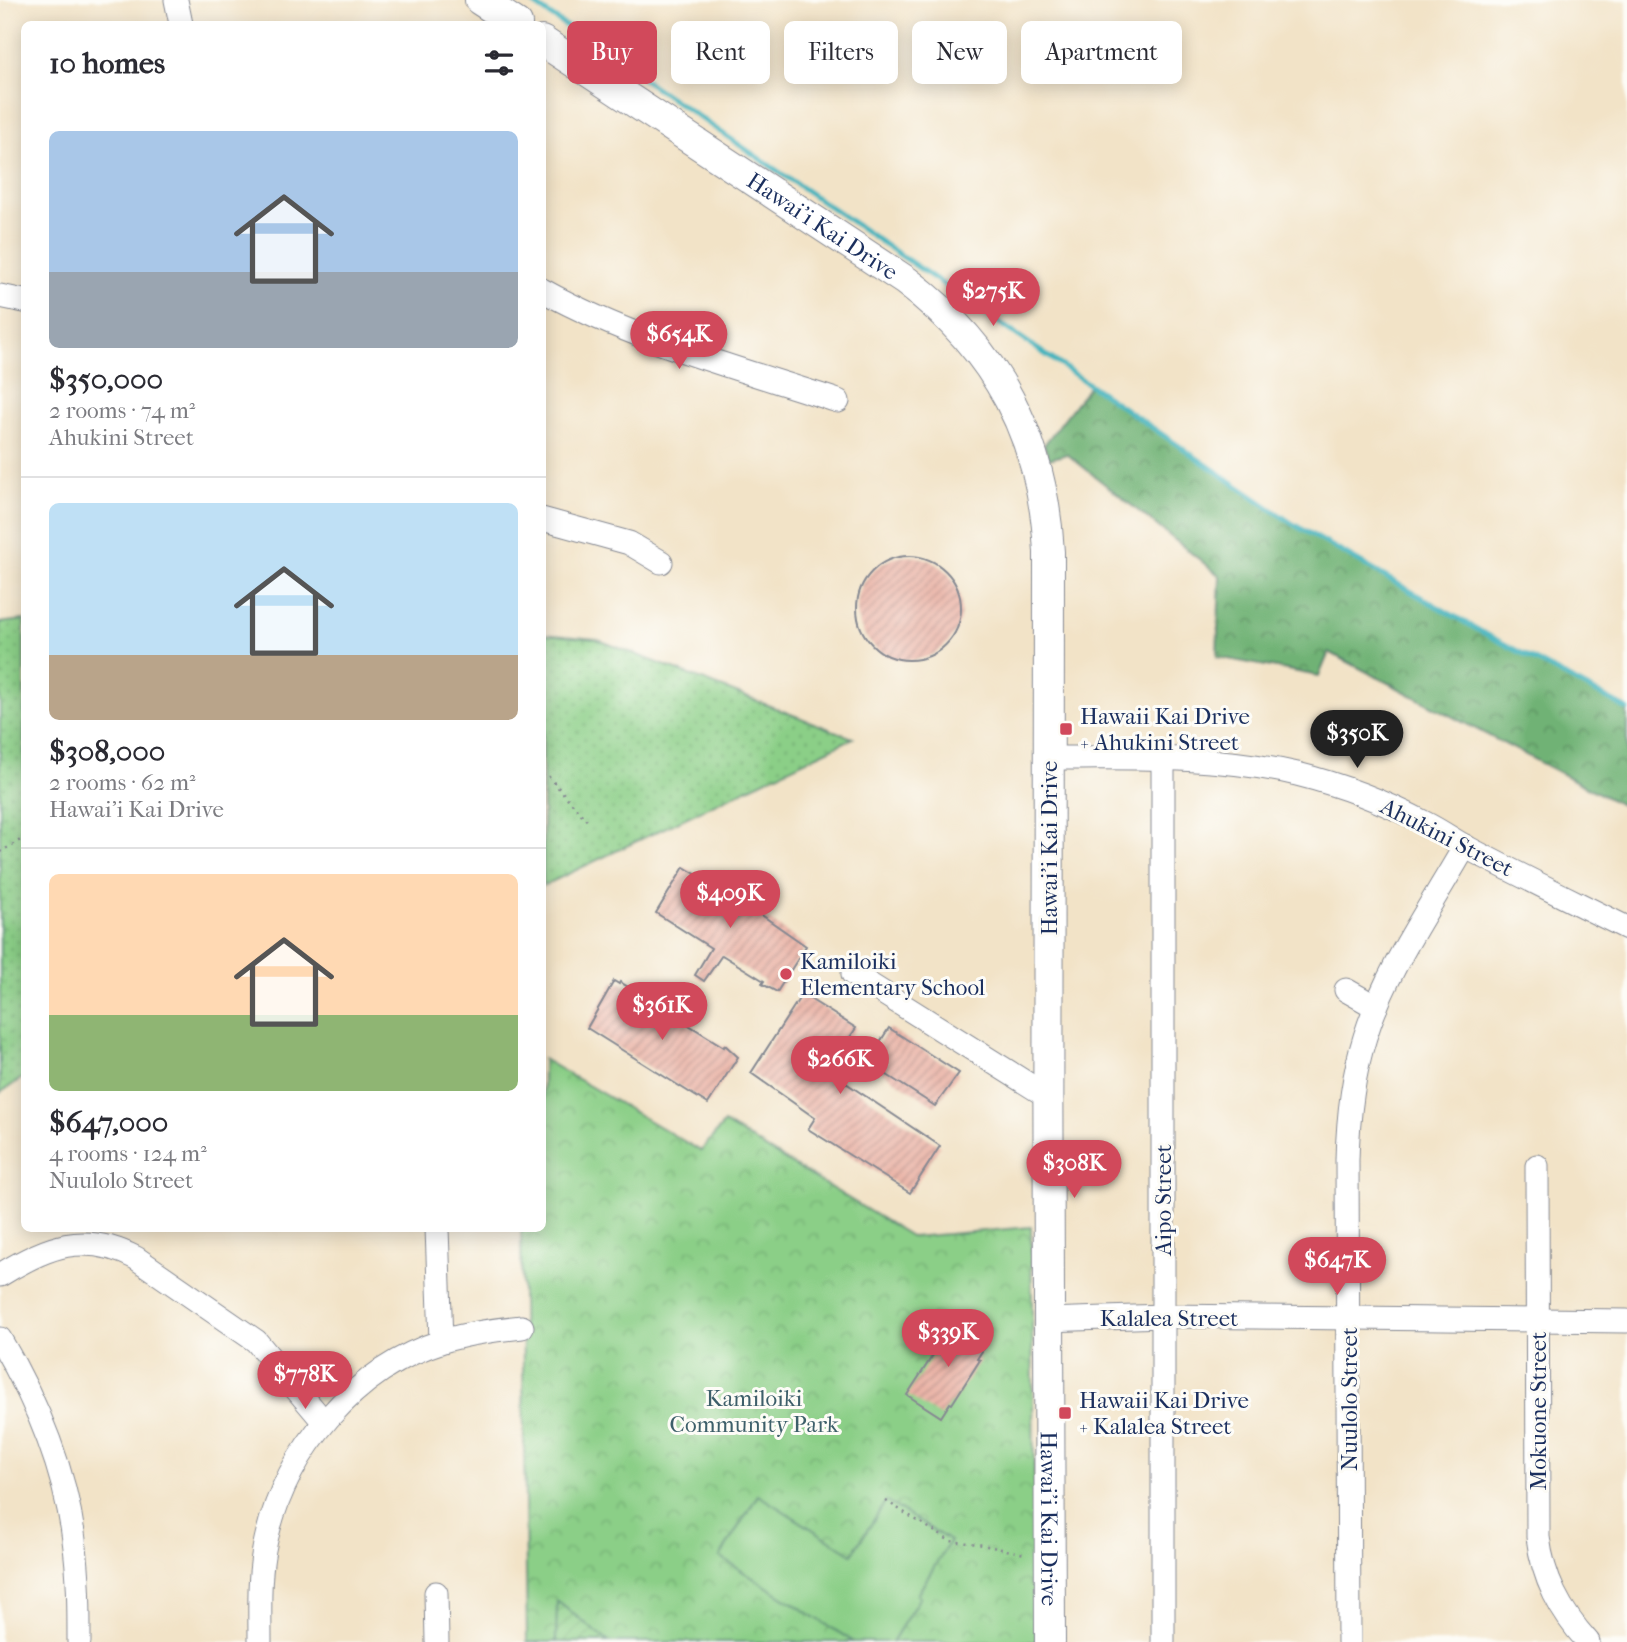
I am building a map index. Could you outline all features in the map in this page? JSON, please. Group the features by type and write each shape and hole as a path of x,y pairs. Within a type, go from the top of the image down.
{"main road":[{"path":"480,0 512,21"},
{"name":"Hawai’i Kai Drive","path":"546,44 906,281 950,318 987,362 1016,412 1027,438 1043,493 1049,552 1049,1642"}],"street":[{"path":"176,0 180,21"},
{"path":"546,292 578,310 631,332 838,401"},
{"path":"0,296 21,300"},
{"path":"546,520 629,543 661,562"},
{"name":"Aipo Street","path":"1163,757 1163,1642"},
{"name":"Ahukini Street","path":"1049,758 1208,759 1254,765 1331,784 1426,823 1465,846 1627,928"},
{"name":"Nuulolo Street","path":"1349,1642 1348,1129 1357,1067 1376,1007 1389,979 1465,846"},
{"path":"853,974 1050,1098"},
{"path":"1346,989 1376,1007"},
{"name":"Mokuone Street","path":"1537,1166 1539,1550 1545,1576 1556,1600 1570,1623 1588,1642"},
{"path":"437,1232 441,1341"},
{"path":"0,1275 49,1249 65,1244 98,1244 122,1250 256,1341 324,1422"},
{"name":"Kalalea Street","path":"1047,1320 1163,1316 1627,1321"},
{"path":"260,1642 259,1588 271,1520 288,1476 324,1422 343,1402 398,1361 441,1341 490,1330 522,1327"},
{"path":"0,1339 32,1397 68,1503 78,1577 79,1642"},
{"path":"436,1593 437,1642"}],"path":[{"path":"546,776 590,824"},
{"path":"0,852 21,840"},
{"path":"886,1501 950,1541 1049,1559"}],"green space":[{"path":"1090,385 1293,524 1480,631 1627,709 1627,808 1329,652 1319,676 1217,657 1220,576 1067,454 1049,459 1044,445"},
{"path":"21,620 21,1079 0,1093 0,623"},
{"path":"546,634 596,639 853,738 546,885"},
{"name":"Kamiloiki Community Park","path":"546,1061 701,1151 724,1123 912,1237 1031,1227 1036,1642 527,1642 521,1232 546,1232"},
{"path":"758,1495 852,1554 886,1501 950,1541 892,1642 854,1642 720,1557"},
{"path":"557,1601 609,1642 556,1642"}],"building":[{"path":"909,556 929,560 946,571 957,588 961,608 957,628 946,645 929,656 909,660 889,656 872,645 861,628 857,608 861,588 872,571 889,560"},
{"path":"684,867 753,909 806,946 777,992 722,955 704,981 695,975 711,948 656,913"},
{"path":"614,981 619,984 620,982 724,1047 725,1045 738,1057 708,1104 587,1028"},
{"path":"802,994 856,1028 828,1071 940,1146 910,1193 808,1129 815,1118 751,1073"},
{"path":"889,1028 959,1073 935,1106 867,1062"},
{"path":"956,1320 988,1342 977,1359 980,1360 941,1417 907,1395"}],"waterway":[{"path":"528,0 1293,524 1480,631 1627,709"}],"place":[{"name":"Hawaii Kai Drive + Ahukini Street","path":"1066,729"},
{"name":"Kamiloiki Elementary School","path":"786,974"},
{"name":"Hawaii Kai Drive + Kalalea Street","path":"1065,1413"}]}
